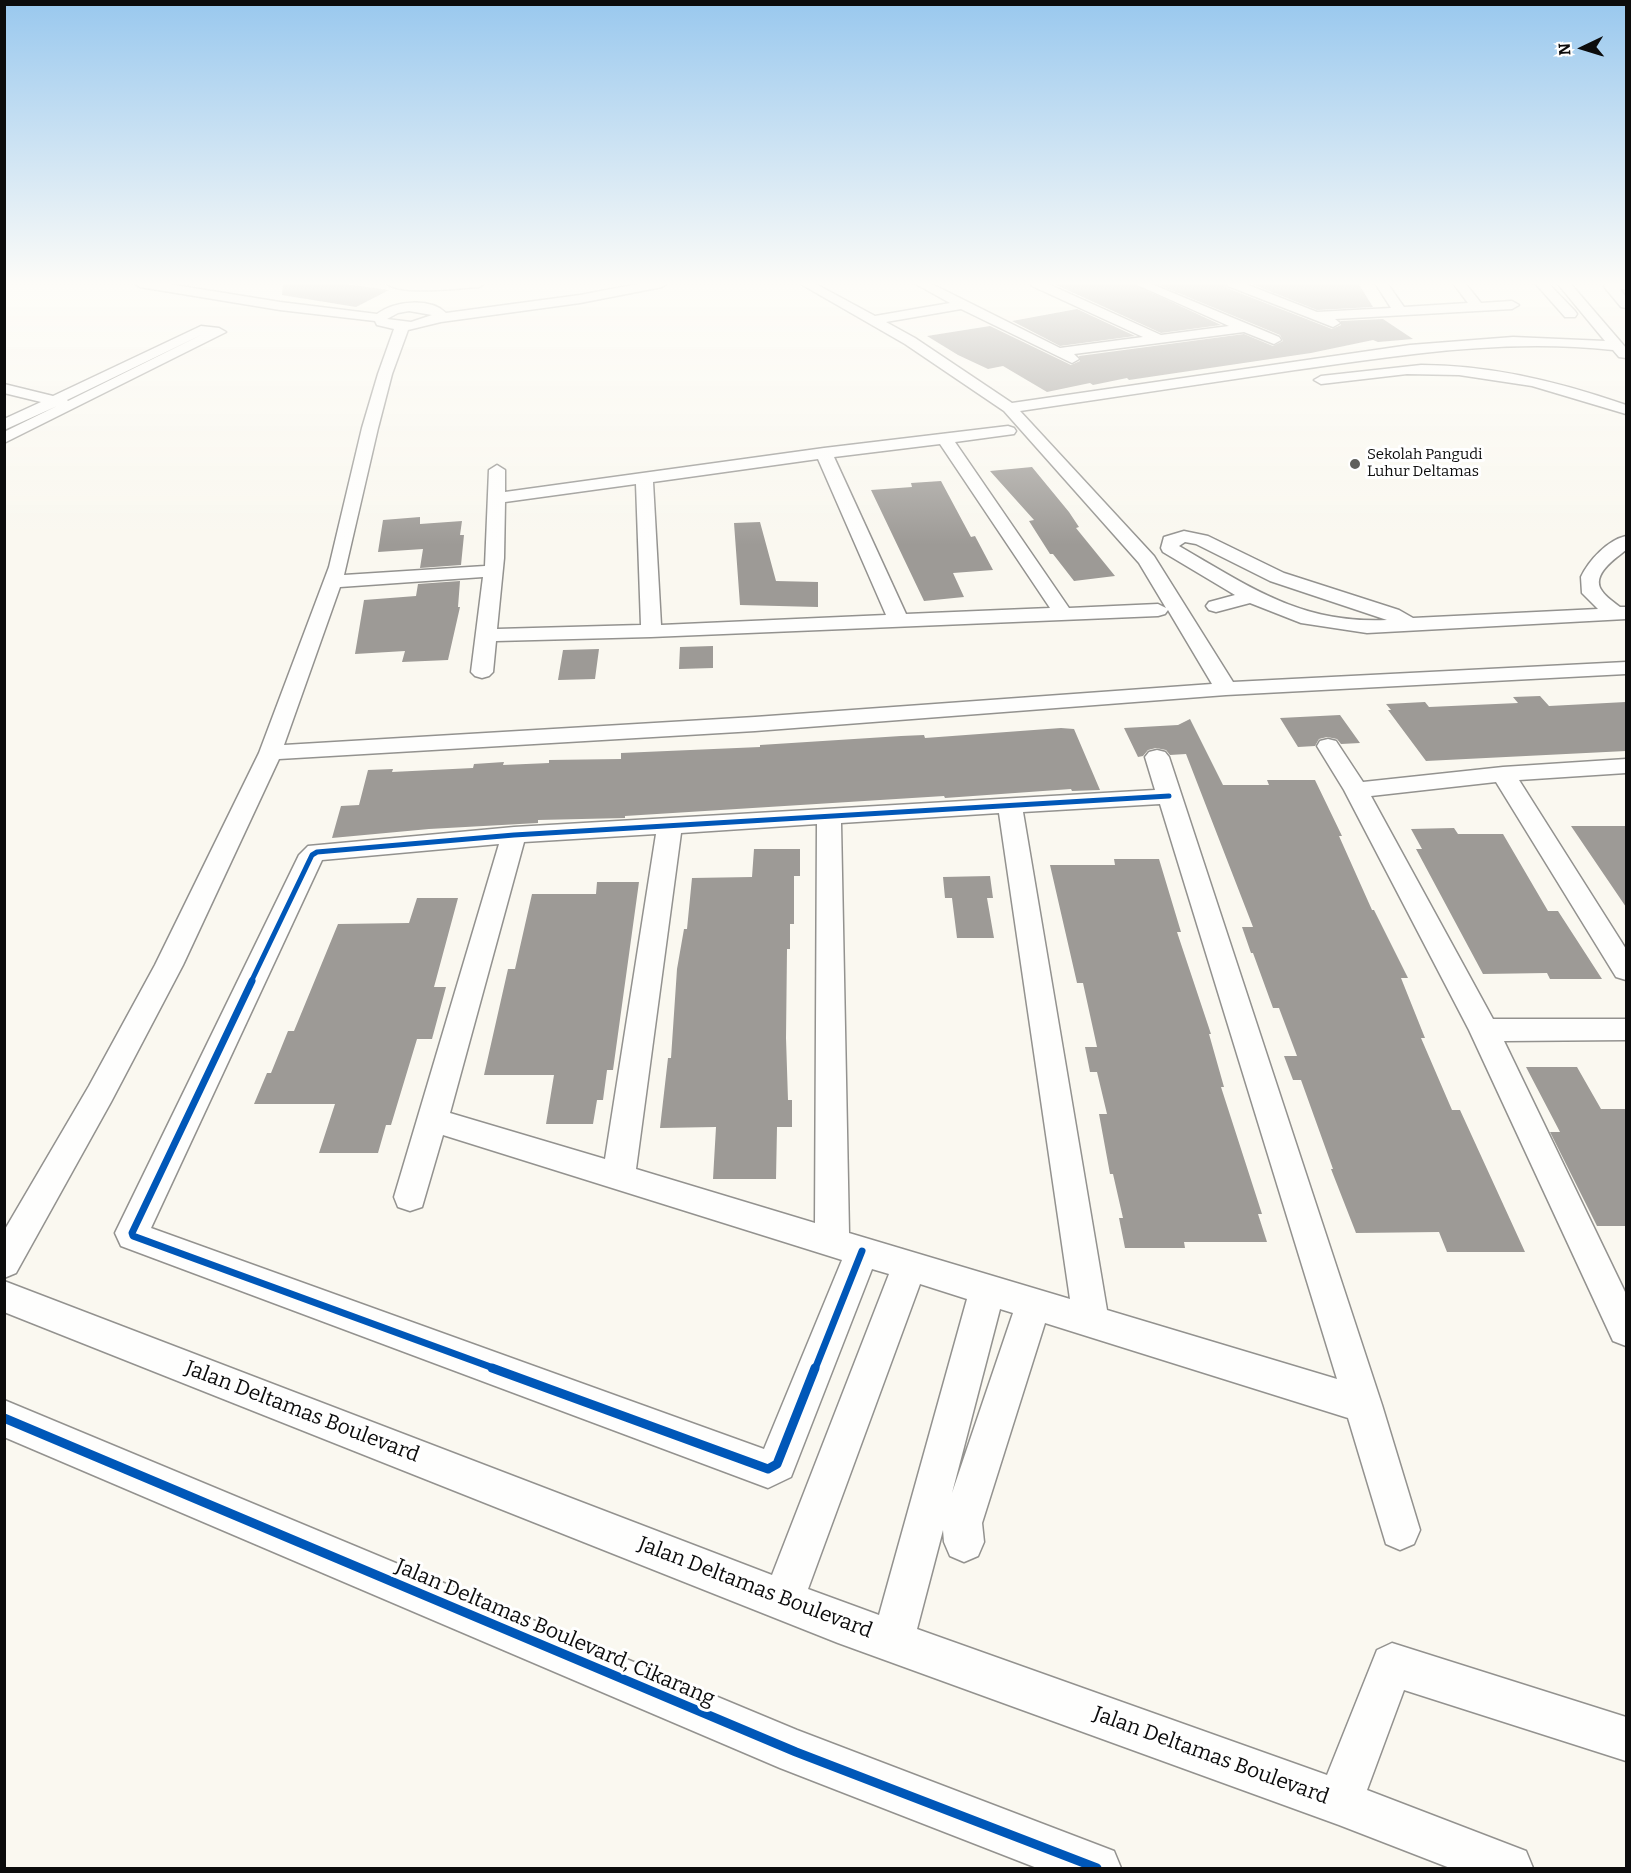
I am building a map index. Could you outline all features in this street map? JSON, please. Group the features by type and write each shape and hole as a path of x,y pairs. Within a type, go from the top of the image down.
{"street":[{"path":"4,425 117,370"},
{"path":"4,438 141,370"},
{"path":"4,1263 100,1094 169,965 270,753 336,575 385,370"},
{"path":"952,370 1009,408 1147,560 1226,689"},
{"path":"1009,408 1273,370"},
{"path":"1304,381 1418,370"},
{"path":"1448,370 1519,380 1586,395 1626,410"},
{"path":"1243,375 1258,382 1280,383"},
{"path":"4,388 54,401 75,403"},
{"path":"4,412 41,419"},
{"path":"498,498 824,453 1008,431"},
{"path":"944,438 1063,613"},
{"path":"824,453 899,621"},
{"path":"482,672 494,565 498,498 497,470"},
{"path":"644,478 651,631"},
{"path":"1409,625 1392,615 1277,577 1202,540 1184,536 1170,541 1170,548 1255,596 1289,613 1333,624 1367,627 1409,625 1621,613"},
{"path":"1621,613 1592,593 1590,579 1591,572 1599,563 1626,541"},
{"path":"336,575 494,565"},
{"path":"1216,606 1255,596"},
{"path":"485,635 651,631 1158,610"},
{"path":"270,753 755,724 1226,689 1626,668"},
{"path":"1328,746 1356,790 1484,1030 1626,1330"},
{"path":"1157,757 1363,1405 1400,1530"},
{"path":"1356,790 1503,774 1626,766"},
{"path":"1503,774 1626,970"},
{"path":"829,816 847,1247 777,1464 768,1469 133,1236 133,1225 314,854 514,835 829,816 1010,806 1169,796"},
{"path":"1010,806 1091,1322"},
{"path":"619,1176 670,826"},
{"path":"410,1197 434,1120 514,835"},
{"path":"1484,1030 1626,1029"},
{"path":"434,1120 1363,1405"},
{"path":"783,1600 909,1266"},
{"path":"893,1641 987,1290"},
{"name":"Jalan Deltamas Boulevard","path":"4,1296 783,1600 1340,1802 1509,1869"},
{"path":"964,1542 962,1523 1034,1304"},
{"name":"Jalan Deltamas Boulevard, Cikarang","path":"4,1418 796,1752 1097,1869"},
{"path":"1340,1802 1392,1665 1626,1739"}],"building":[{"path":"1010,370 1194,370 1129,380 1127,378 1093,385 1090,383 1047,392"},
{"path":"1032,467 1069,512 1079,527 1076,528 1115,576 1074,581 1053,554 1050,554 1029,521 1034,520 990,471"},
{"path":"941,481 971,537 975,536 993,570 953,573 964,597 924,601 871,490 912,487 911,483"},
{"path":"420,517 420,524 462,521 460,535 464,535 461,565 420,568 423,549 378,552 383,520"},
{"path":"760,522 776,581 818,582 818,607 740,605 734,523"},
{"path":"460,581 458,607 460,607 448,660 402,662 405,651 355,654 364,600 416,596 418,584"},
{"path":"713,646 713,668 679,669 680,647"},
{"path":"599,649 595,679 558,680 563,650"},
{"path":"1540,696 1549,706 1626,702 1626,751 1426,761 1388,710 1391,710 1386,704 1425,702 1429,707 1518,703 1513,697"},
{"path":"1340,715 1360,743 1341,744 1337,739 1327,737 1319,739 1315,746 1298,747 1280,718"},
{"path":"1190,719 1223,785 1269,785 1267,780 1315,780 1342,836 1339,836 1372,910 1408,978 1401,978 1425,1038 1421,1038 1452,1110 1460,1110 1525,1252 1447,1252 1439,1232 1356,1233 1331,1169 1333,1169 1301,1080 1293,1080 1284,1056 1297,1056 1279,1008 1273,1008 1253,953 1251,953 1242,927 1253,927 1186,754 1170,755 1166,750 1156,748 1138,757 1124,728 1178,725"},
{"path":"1074,729 1100,790 1072,791 1071,789 945,798 944,796 625,816 625,818 538,820 538,823 429,829 332,838 341,806 359,805 368,770 393,769 392,772 473,768 474,764 504,762 503,765 549,763 549,760 621,759 621,753 760,747 760,745 901,736 924,735 925,738"},
{"path":"1571,826 1626,826 1626,907"},
{"path":"1454,828 1458,834 1503,834 1548,911 1558,911 1602,979 1550,979 1547,973 1483,974 1416,849 1422,849 1411,829"},
{"path":"754,849 800,849 800,876 794,876 794,924 790,924 790,949 787,949 786,1038 788,1100 792,1100 792,1127 777,1127 776,1179 713,1179 716,1127 660,1128 668,1058 671,1058 677,969 684,929 687,929 692,878 752,877"},
{"path":"1114,859 1159,859 1181,932 1177,932 1211,1034 1209,1034 1224,1087 1221,1087 1262,1214 1258,1214 1267,1242 1184,1242 1185,1248 1125,1248 1119,1218 1123,1218 1113,1174 1110,1174 1099,1114 1107,1114 1097,1072 1090,1072 1085,1047 1097,1047 1083,983 1077,983 1050,865 1115,865"},
{"path":"990,876 993,898 987,898 994,938 957,938 952,898 945,898 943,877"},
{"path":"597,882 639,882 613,1070 607,1070 603,1100 597,1100 593,1124 546,1124 554,1075 484,1075 508,969 515,969 532,894 596,894"},
{"path":"417,898 458,898 434,987 446,987 432,1039 417,1039 391,1125 386,1125 378,1153 319,1153 335,1104 254,1104 267,1073 271,1073 288,1031 294,1031 338,924 409,923"},
{"path":"1526,1067 1577,1067 1601,1109 1626,1109 1626,1226 1597,1226 1550,1132 1560,1132"}],"cycle path":[{"path":"862,1251 777,1464 768,1469 133,1236 132,1233 312,855 317,852 514,835 1169,796"},
{"path":"4,1418 796,1752 1097,1868"}],"place":[{"name":"Sekolah Pangudi Luhur Deltamas","path":"1355,464"}]}
